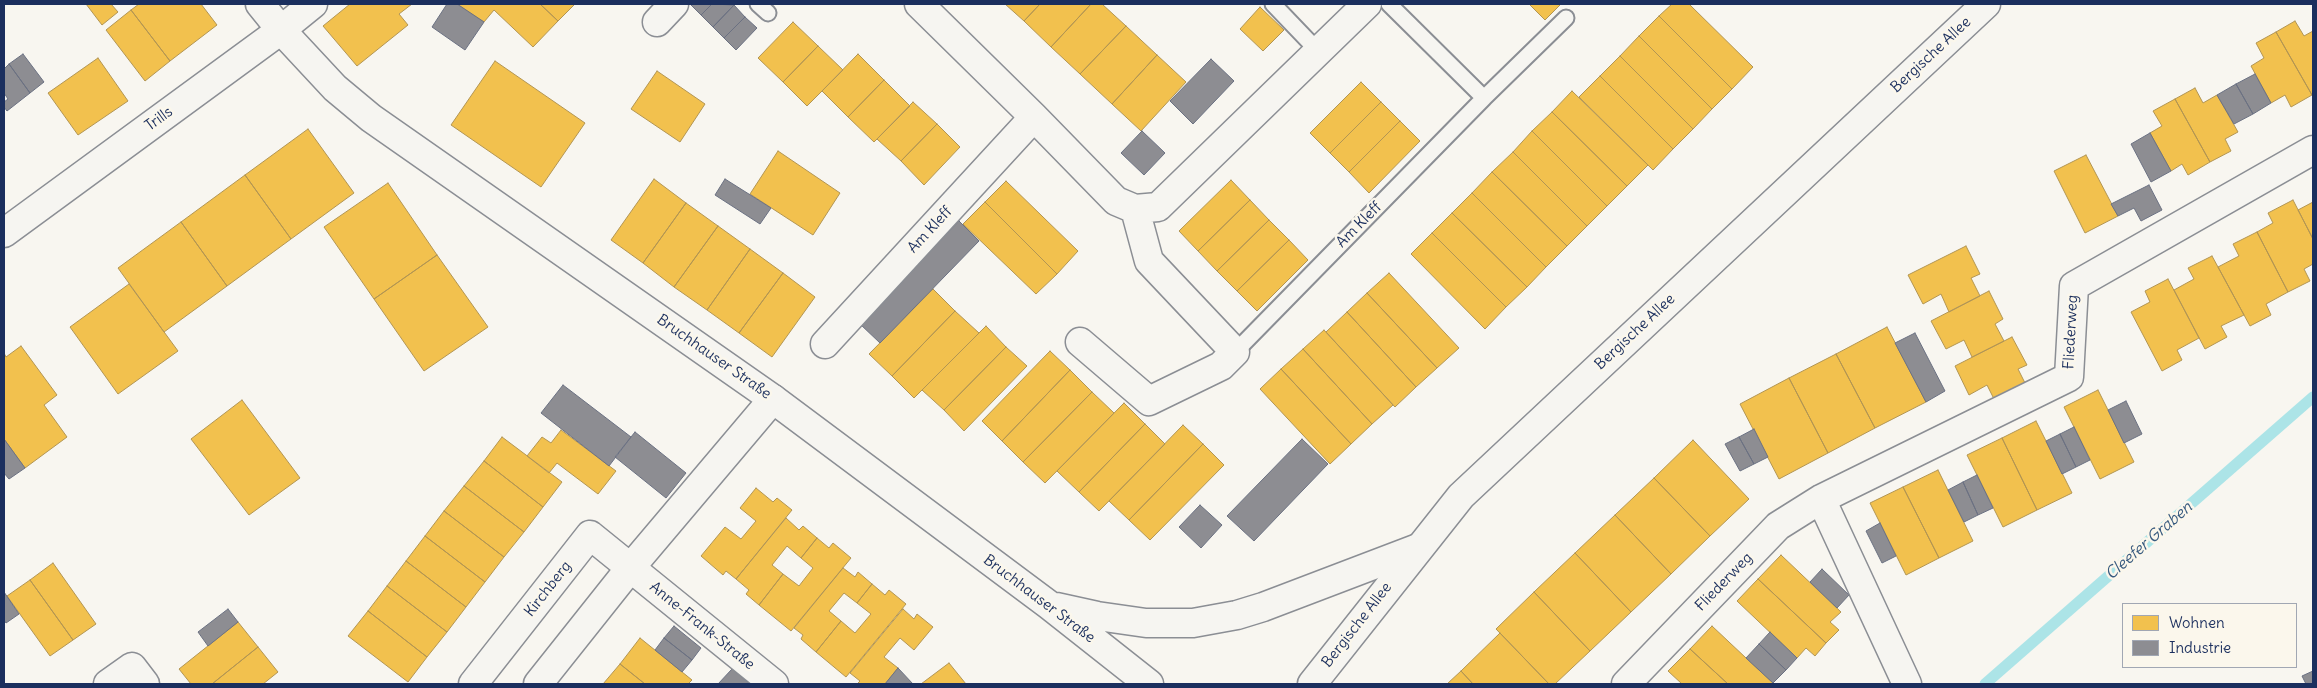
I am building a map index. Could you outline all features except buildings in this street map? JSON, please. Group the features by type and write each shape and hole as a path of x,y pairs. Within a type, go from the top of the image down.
{"street":[{"name":"Bruchhauser Straße","path":"260,4 281,30 335,88 371,118 773,399 1049,605 1149,684"},
{"name":"Trills","path":"4,232 281,30 313,4"},
{"path":"919,4 1116,201 1135,208 1158,207 1367,4"},
{"name":"Bergische Allee","path":"1312,684 1418,548 1468,489 1986,4"},
{"name":"Am Kleff","path":"825,344 1034,117"},
{"name":"Fliederweg","path":"1635,681 1778,526 1821,498 2069,377 2074,286 2313,150"},
{"path":"1135,208 1149,261 1235,352"},
{"name":"Am Kleff","path":"1080,342 1149,401 1221,366 1235,352"},
{"path":"538,684 631,567 773,399"},
{"path":"1821,498 1906,684"},
{"name":"Kirchberg","path":"473,684 590,535 631,567"},
{"path":"1049,605 1098,616 1146,623 1193,624 1237,615 1263,607 1418,548"},
{"name":"Anne-Frank-Straße","path":"631,567 774,684"},
{"path":"108,684 132,667 145,684"}],"lane":[{"path":"1272,4 1318,51"},
{"path":"1389,4 1484,98"},
{"name":"Am Kleff","path":"1235,352 1484,98 1566,18"}],"waterway":[{"name":"Cleefer Graben","path":"1985,684 2313,397"}]}
